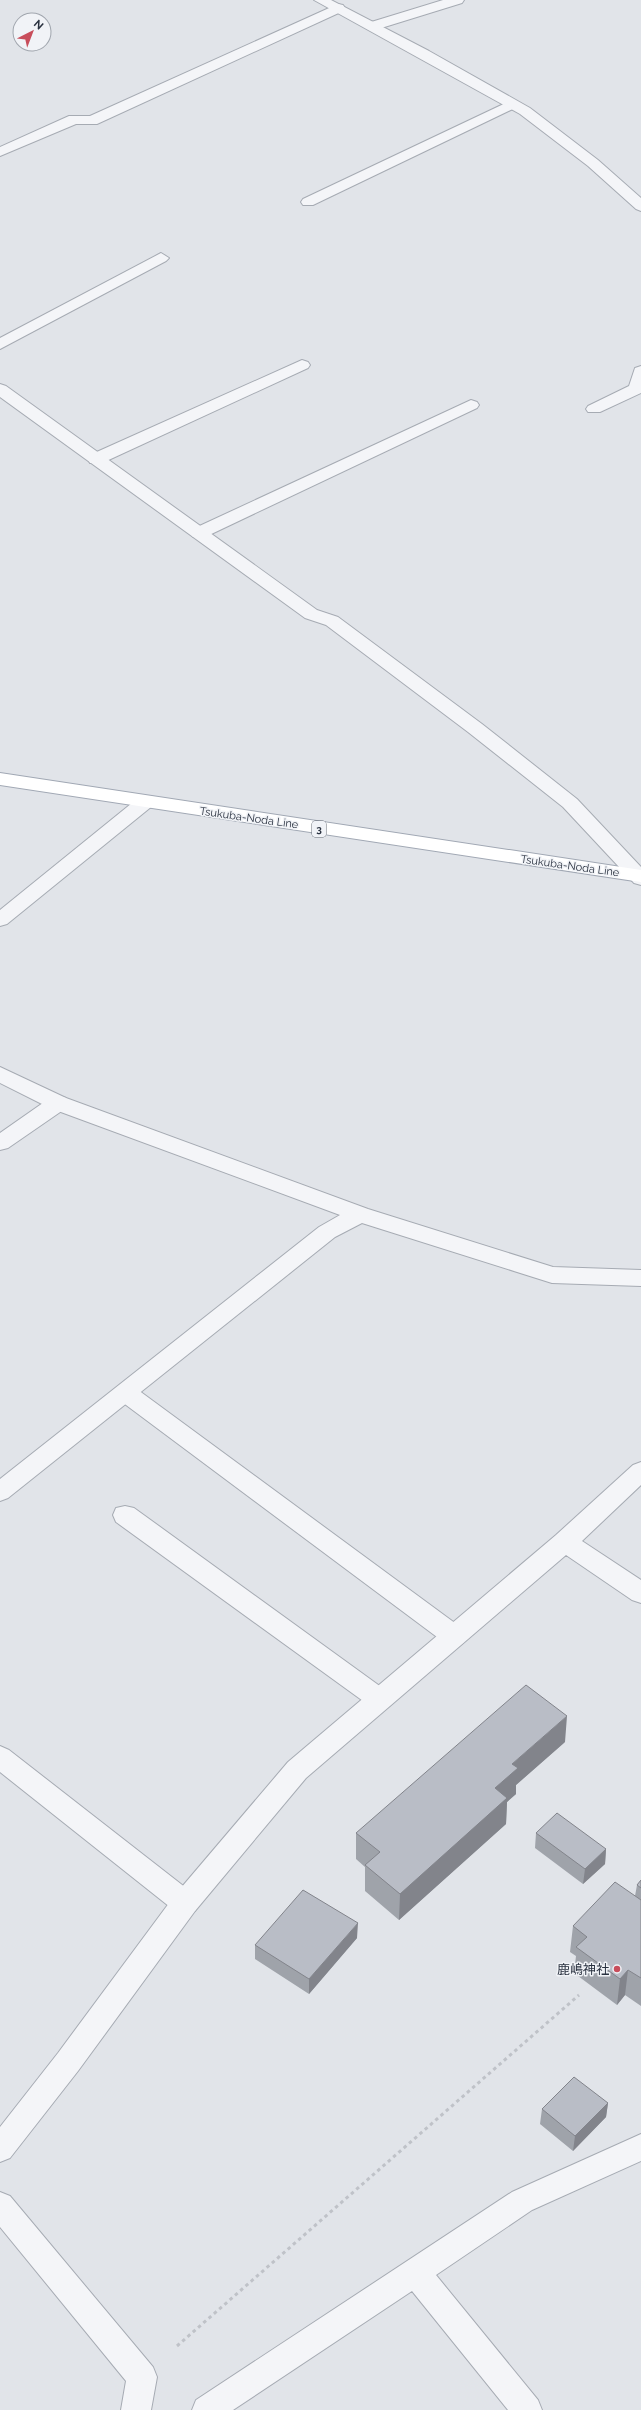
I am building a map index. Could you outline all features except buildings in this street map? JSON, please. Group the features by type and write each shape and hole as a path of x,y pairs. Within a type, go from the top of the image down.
{"main road":[{"name":"Tsukuba-Noda Line","path":"0,780 640,877"}],"street":[{"path":"373,26 457,0"},
{"path":"0,152 74,119 92,121 331,3 525,111 593,163 641,206"},
{"path":"308,202 512,104"},
{"path":"0,344 161,258"},
{"path":"96,459 302,365"},
{"path":"594,409 637,389 641,371"},
{"path":"0,389 310,614 332,622 475,728 570,804 640,877"},
{"path":"199,533 471,405"},
{"path":"0,920 144,803"},
{"path":"0,1074 58,1103 360,1214 552,1274 641,1278"},
{"path":"0,1144 58,1103"},
{"path":"0,1492 327,1232 360,1214"},
{"path":"126,1393 454,1636"},
{"path":"0,2149 68,2062 185,1903 296,1770 565,1542 641,1471"},
{"path":"125,1515 379,1699"},
{"path":"565,1542 641,1593"},
{"path":"0,1757 185,1903"},
{"path":"207,2410 522,2201 641,2147"},
{"path":"0,2206 142,2377 136,2410"},
{"path":"415,2272 527,2410"}],"path":[{"path":"142,2377 579,1995"}],"place":[{"name":"鹿嶋神社","path":"617,1969"}]}
